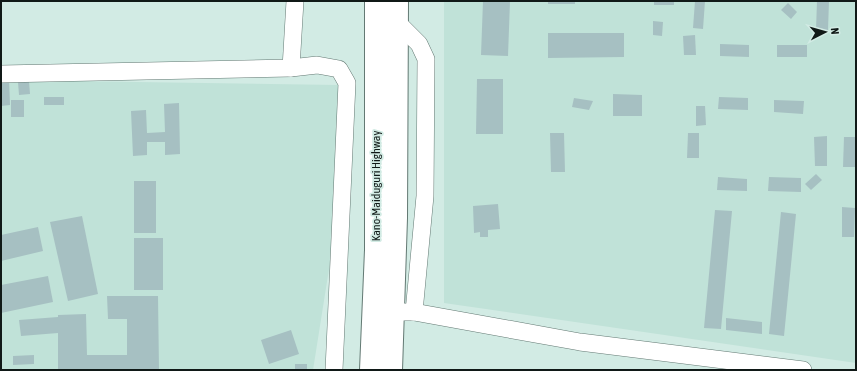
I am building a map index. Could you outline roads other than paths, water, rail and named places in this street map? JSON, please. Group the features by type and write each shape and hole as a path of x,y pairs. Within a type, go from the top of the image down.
{"highway":[{"name":"Kano-Maiduguri Highway","path":"371,370 376,250 376,1"},
{"name":"Kano-Maiduguri Highway","path":"391,370 404,312 397,12"}],"street":[{"path":"291,68 295,1"},
{"path":"397,12 419,44 426,59 425,196 404,312 580,342 803,370"},
{"path":"1,74 291,68 317,65 339,69 347,83 334,370"}]}
